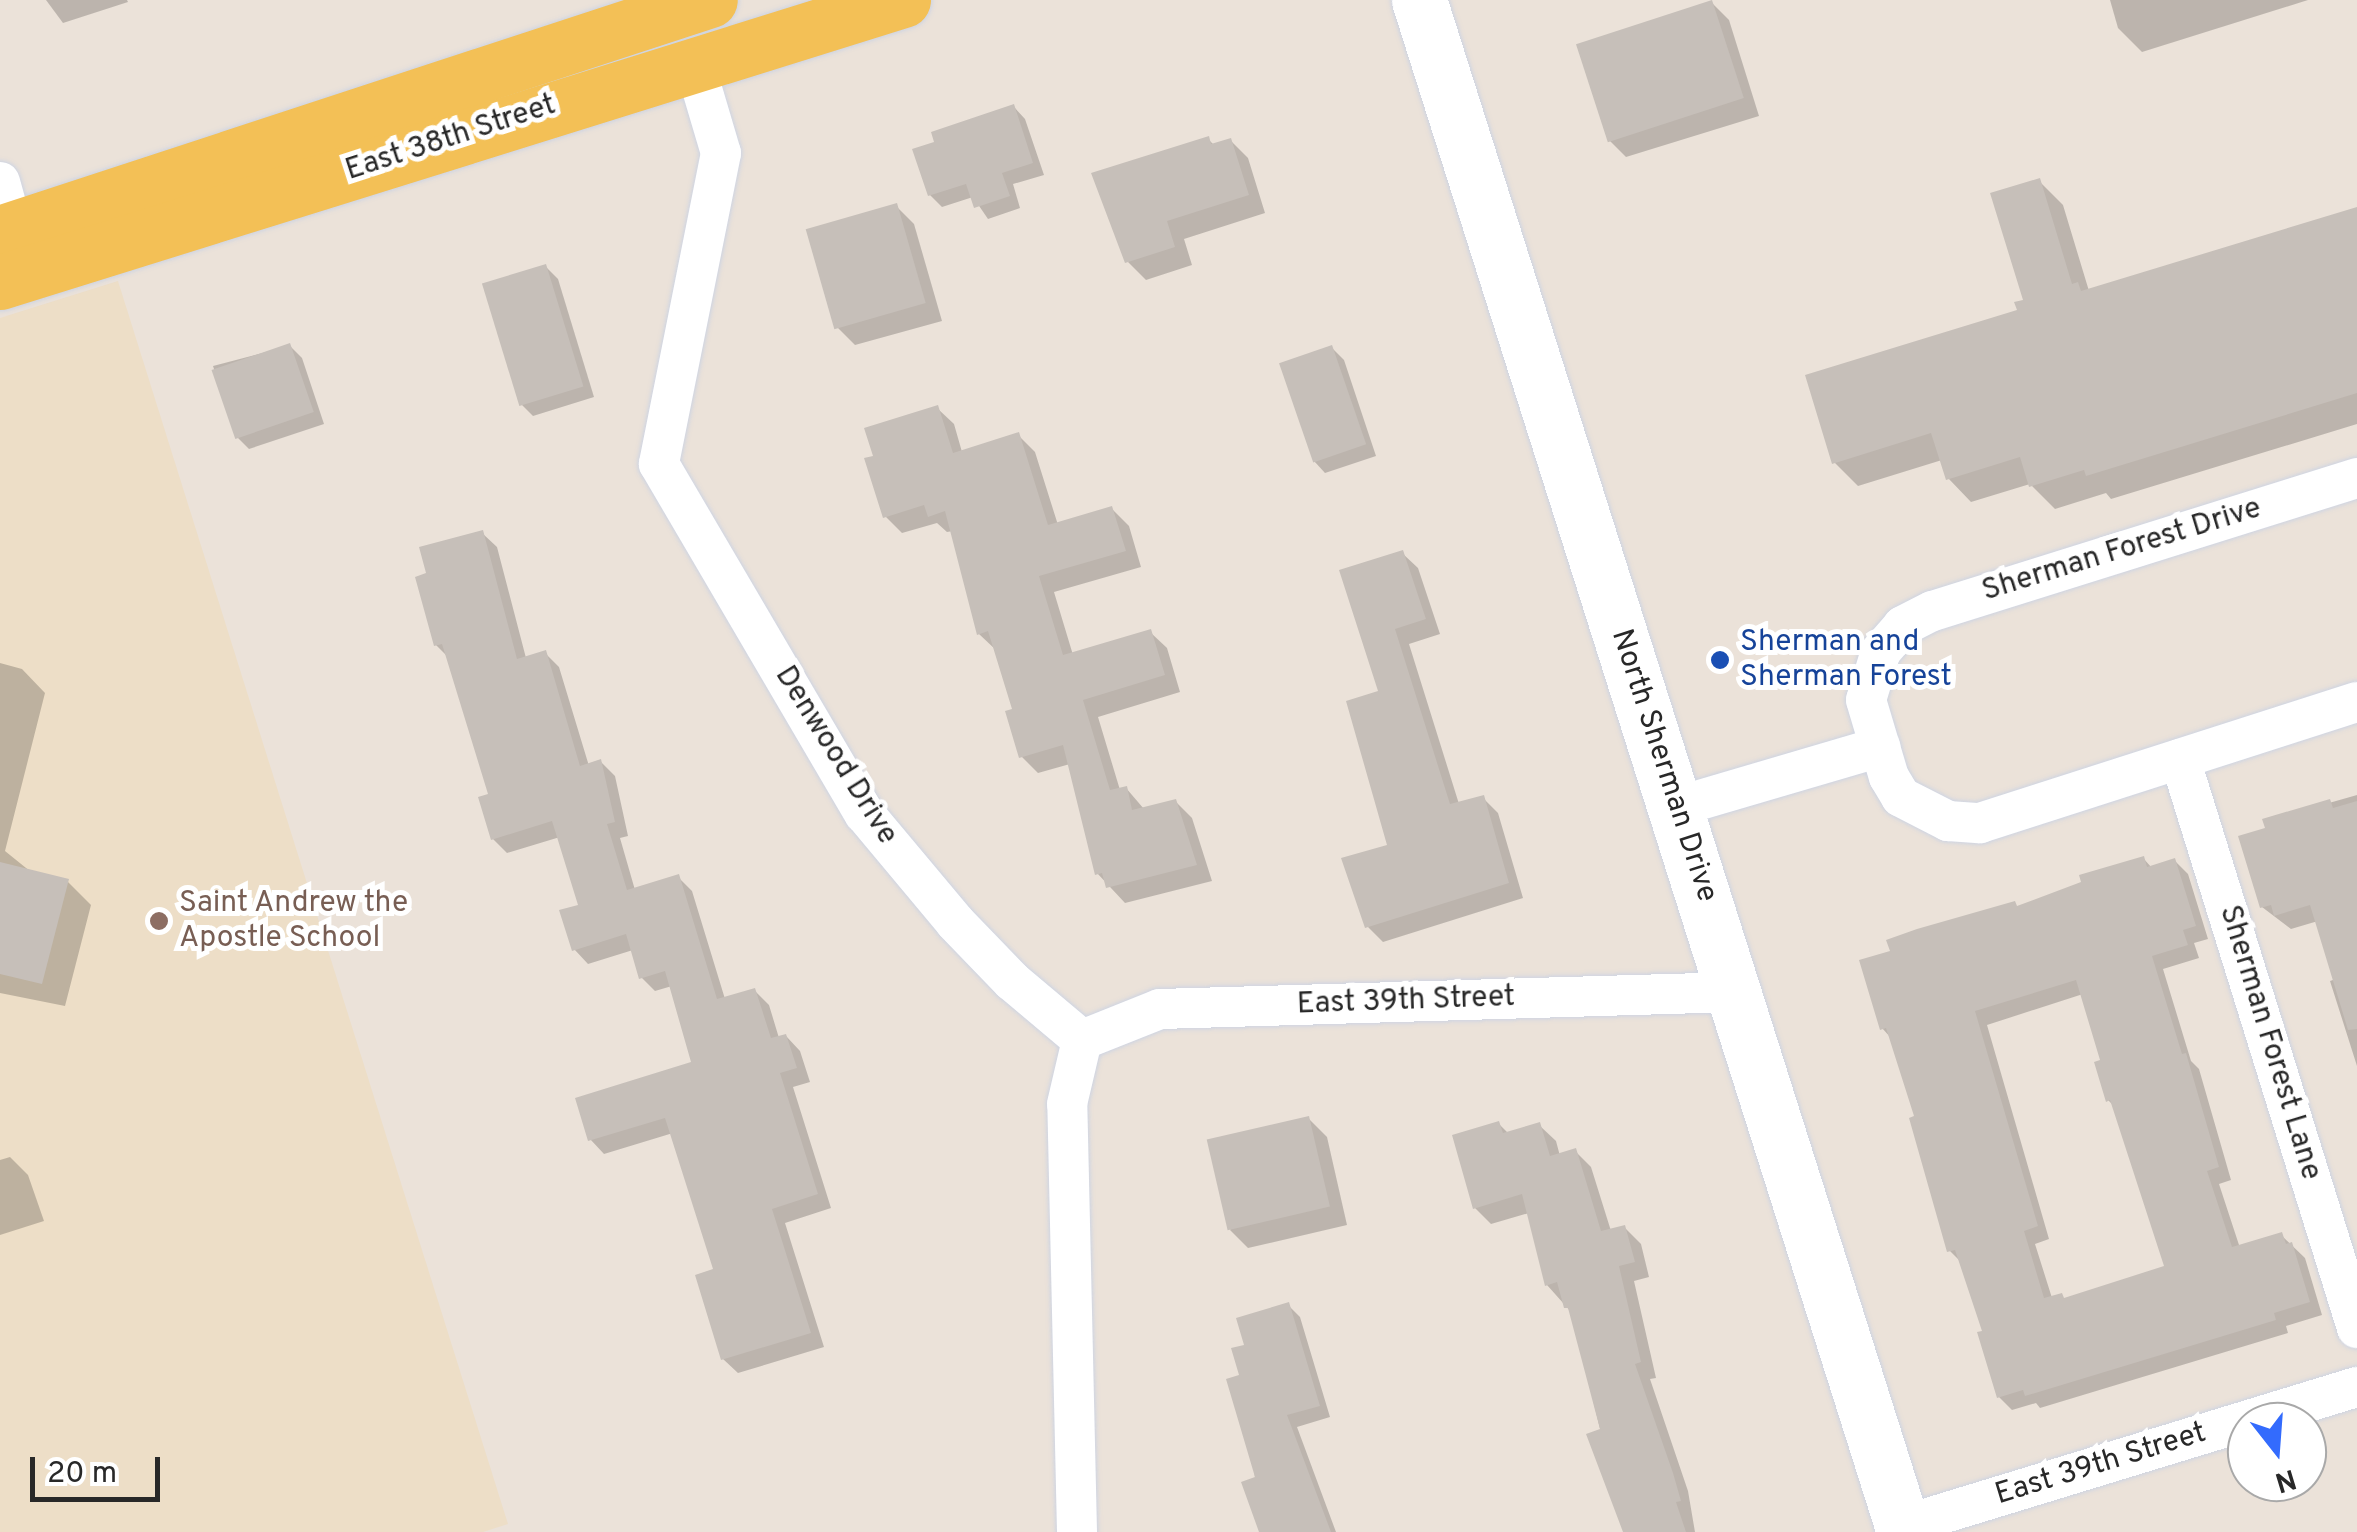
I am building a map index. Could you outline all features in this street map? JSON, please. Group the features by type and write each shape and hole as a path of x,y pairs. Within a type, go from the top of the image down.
{"main road":[{"name":"East 38th Street","path":"4,215 690,18 902,0"},
{"name":"North Sherman Drive","path":"1419,0 1903,1529"},
{"name":"East 38th Street","path":"0,282 690,18"}],"street":[{"name":"Denwood Drive","path":"690,18 721,153 659,464 864,812 955,922 1012,980 1082,1040"},
{"name":"Sherman Forest Drive","path":"2357,478 1932,610 1902,626 1880,652 1866,700 1901,797 1948,821 1980,823 2357,702"},
{"path":"1676,806 1880,747"},
{"name":"Sherman Forest Lane","path":"2180,759 2357,1328"},
{"name":"East 39th Street","path":"1082,1040 1160,1009 1735,992"},
{"path":"1077,1532 1067,1104 1082,1040"},
{"name":"East 39th Street","path":"1903,1529 2357,1387"}],"shaded area":[{"name":"Saint Andrew the Apostle School","path":"118,281 508,1524 483,1532 0,1532 0,318"}],"building":[{"path":"1712,0 1744,98 1608,142 1576,44"},
{"path":"1014,104 1033,163 1002,173 1010,196 974,208 966,184 928,196 912,149 934,142 931,132"},
{"path":"1209,136 1211,144 1231,138 1249,195 1167,221 1175,247 1125,263 1091,173"},
{"path":"2040,178 2072,284 2078,282 2081,291 2357,207 2357,393 2086,476 2084,470 2029,487 2020,457 1946,480 1931,433 1832,464 1805,375 2017,310 2014,302 2023,300 1990,193"},
{"path":"897,203 926,303 834,329 806,229"},
{"path":"546,264 583,386 519,406 482,284"},
{"path":"290,343 314,412 235,439 212,370"},
{"path":"1332,345 1366,444 1313,463 1279,363"},
{"path":"938,405 953,453 1019,432 1048,525 1112,506 1126,551 1039,576 1063,655 1151,629 1165,675 1083,700 1110,790 1127,786 1132,810 1176,799 1197,865 1106,888 1102,873 1095,875 1063,745 1019,758 1005,711 1012,709 988,631 977,635 945,511 928,517 924,505 883,518 864,458 873,456 864,428"},
{"path":"483,530 517,659 546,650 580,766 601,759 615,822 607,824 627,890 679,874 717,999 755,988 771,1038 786,1034 797,1068 780,1073 818,1194 772,1209 811,1333 721,1360 695,1275 713,1269 665,1118 588,1141 575,1098 691,1062 665,971 639,979 626,934 572,951 559,910 578,905 552,821 491,840 478,797 488,794 442,644 434,646 415,577 426,573 419,547"},
{"path":"1403,550 1426,619 1395,629 1450,804 1484,795 1509,883 1365,928 1341,858 1387,845 1346,701 1378,691 1339,570"},
{"path":"2330,799 2333,808 2357,801 2357,1029 2348,1030 2310,905 2274,916 2271,905 2260,908 2238,836 2265,828 2262,819"},
{"path":"2144,856 2147,867 2175,858 2196,926 2183,930 2188,945 2152,956 2182,1054 2186,1053 2219,1167 2207,1171 2232,1247 2282,1232 2286,1244 2292,1242 2310,1302 2274,1313 2276,1320 2025,1396 2023,1390 1997,1398 1977,1332 1982,1331 1955,1250 1947,1252 1909,1118 1914,1116 1886,1028 1880,1030 1859,960 1890,951 1886,940 2015,901 2017,906 2081,882 2079,875","holes":["2076,980 2100,1060 2094,1062 2106,1102 2110,1100 2164,1266 2064,1298 2062,1293 2044,1298 2024,1231 2038,1226 1975,1011"]},
{"path":"0,862 69,879 42,984 0,974"},
{"path":"1309,1116 1330,1207 1228,1230 1207,1140"},
{"path":"1499,1121 1503,1133 1540,1122 1550,1156 1576,1148 1601,1231 1625,1225 1635,1262 1619,1266 1641,1362 1635,1364 1673,1473 1681,1501 1676,1502 1686,1532 1623,1532 1586,1434 1600,1429 1568,1308 1564,1308 1557,1282 1545,1286 1522,1194 1473,1209 1452,1135"},
{"path":"1289,1302 1320,1406 1287,1415 1331,1532 1259,1532 1241,1482 1255,1477 1226,1379 1239,1375 1231,1348 1244,1345 1236,1318"}],"place":[{"name":"Sherman and Sherman Forest","path":"1720,660"},
{"name":"Saint Andrew the Apostle School","path":"159,921"}]}
